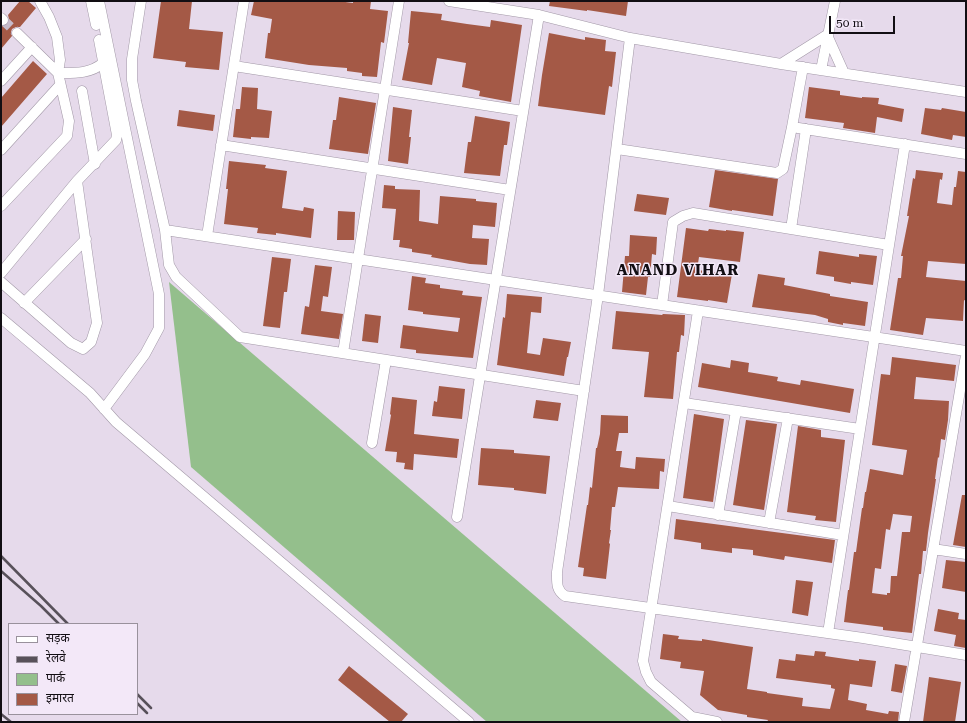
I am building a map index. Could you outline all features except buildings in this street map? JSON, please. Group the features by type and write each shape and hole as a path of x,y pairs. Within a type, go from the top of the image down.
{"street":[{"path":"1,206 67,136 69,121 58,73 60,60 57,37 49,17 40,1"},
{"path":"1,273 77,181 114,143 117,135 91,1"},
{"path":"99,1 159,294 159,328 145,354 104,409"},
{"path":"141,1 132,59 132,80 165,230 169,265 172,272 240,337 584,391"},
{"path":"207,236 244,1"},
{"path":"343,353 399,1"},
{"path":"448,1 539,15 630,38 782,64 966,92"},
{"path":"822,70 827,35 835,1"},
{"path":"457,517 539,15"},
{"path":"17,33 58,73 92,71 103,63"},
{"path":"782,64 827,35"},
{"path":"827,35 844,73"},
{"path":"630,38 598,295 557,572 558,588 560,593 565,596 828,633 966,655"},
{"path":"1,81 32,47"},
{"path":"234,66 523,111"},
{"path":"617,150 780,173 783,169 803,67"},
{"path":"1,150 60,85"},
{"path":"82,91 95,164"},
{"path":"792,126 966,154"},
{"path":"791,229 806,129"},
{"path":"828,633 905,144"},
{"path":"222,145 510,190"},
{"path":"1,282 71,343 83,349 91,342 98,323 77,181"},
{"path":"662,305 673,222 683,216 693,213 889,245"},
{"path":"165,230 966,351"},
{"path":"24,303 86,239"},
{"path":"698,310 643,661 651,682 692,717 717,722"},
{"path":"1,318 90,393 116,422 470,722"},
{"path":"904,722 966,355"},
{"path":"372,443 386,360"},
{"path":"684,403 860,429"},
{"path":"718,515 736,410"},
{"path":"769,523 788,418"},
{"path":"668,506 843,536"},
{"path":"933,549 966,554"}],"green space":[{"path":"169,282 682,722 487,722 191,467"}],"tunnel":[{"path":"3,20 17,33"}],"railway":[{"path":"1,556 67,623"},
{"path":"1,571 58,623"},
{"path":"138,695 151,708"},
{"path":"138,704 147,713"},
{"path":"1,714 11,722"}],"district":[{"name":"ANAND VIHAR","path":"678,271"}]}
